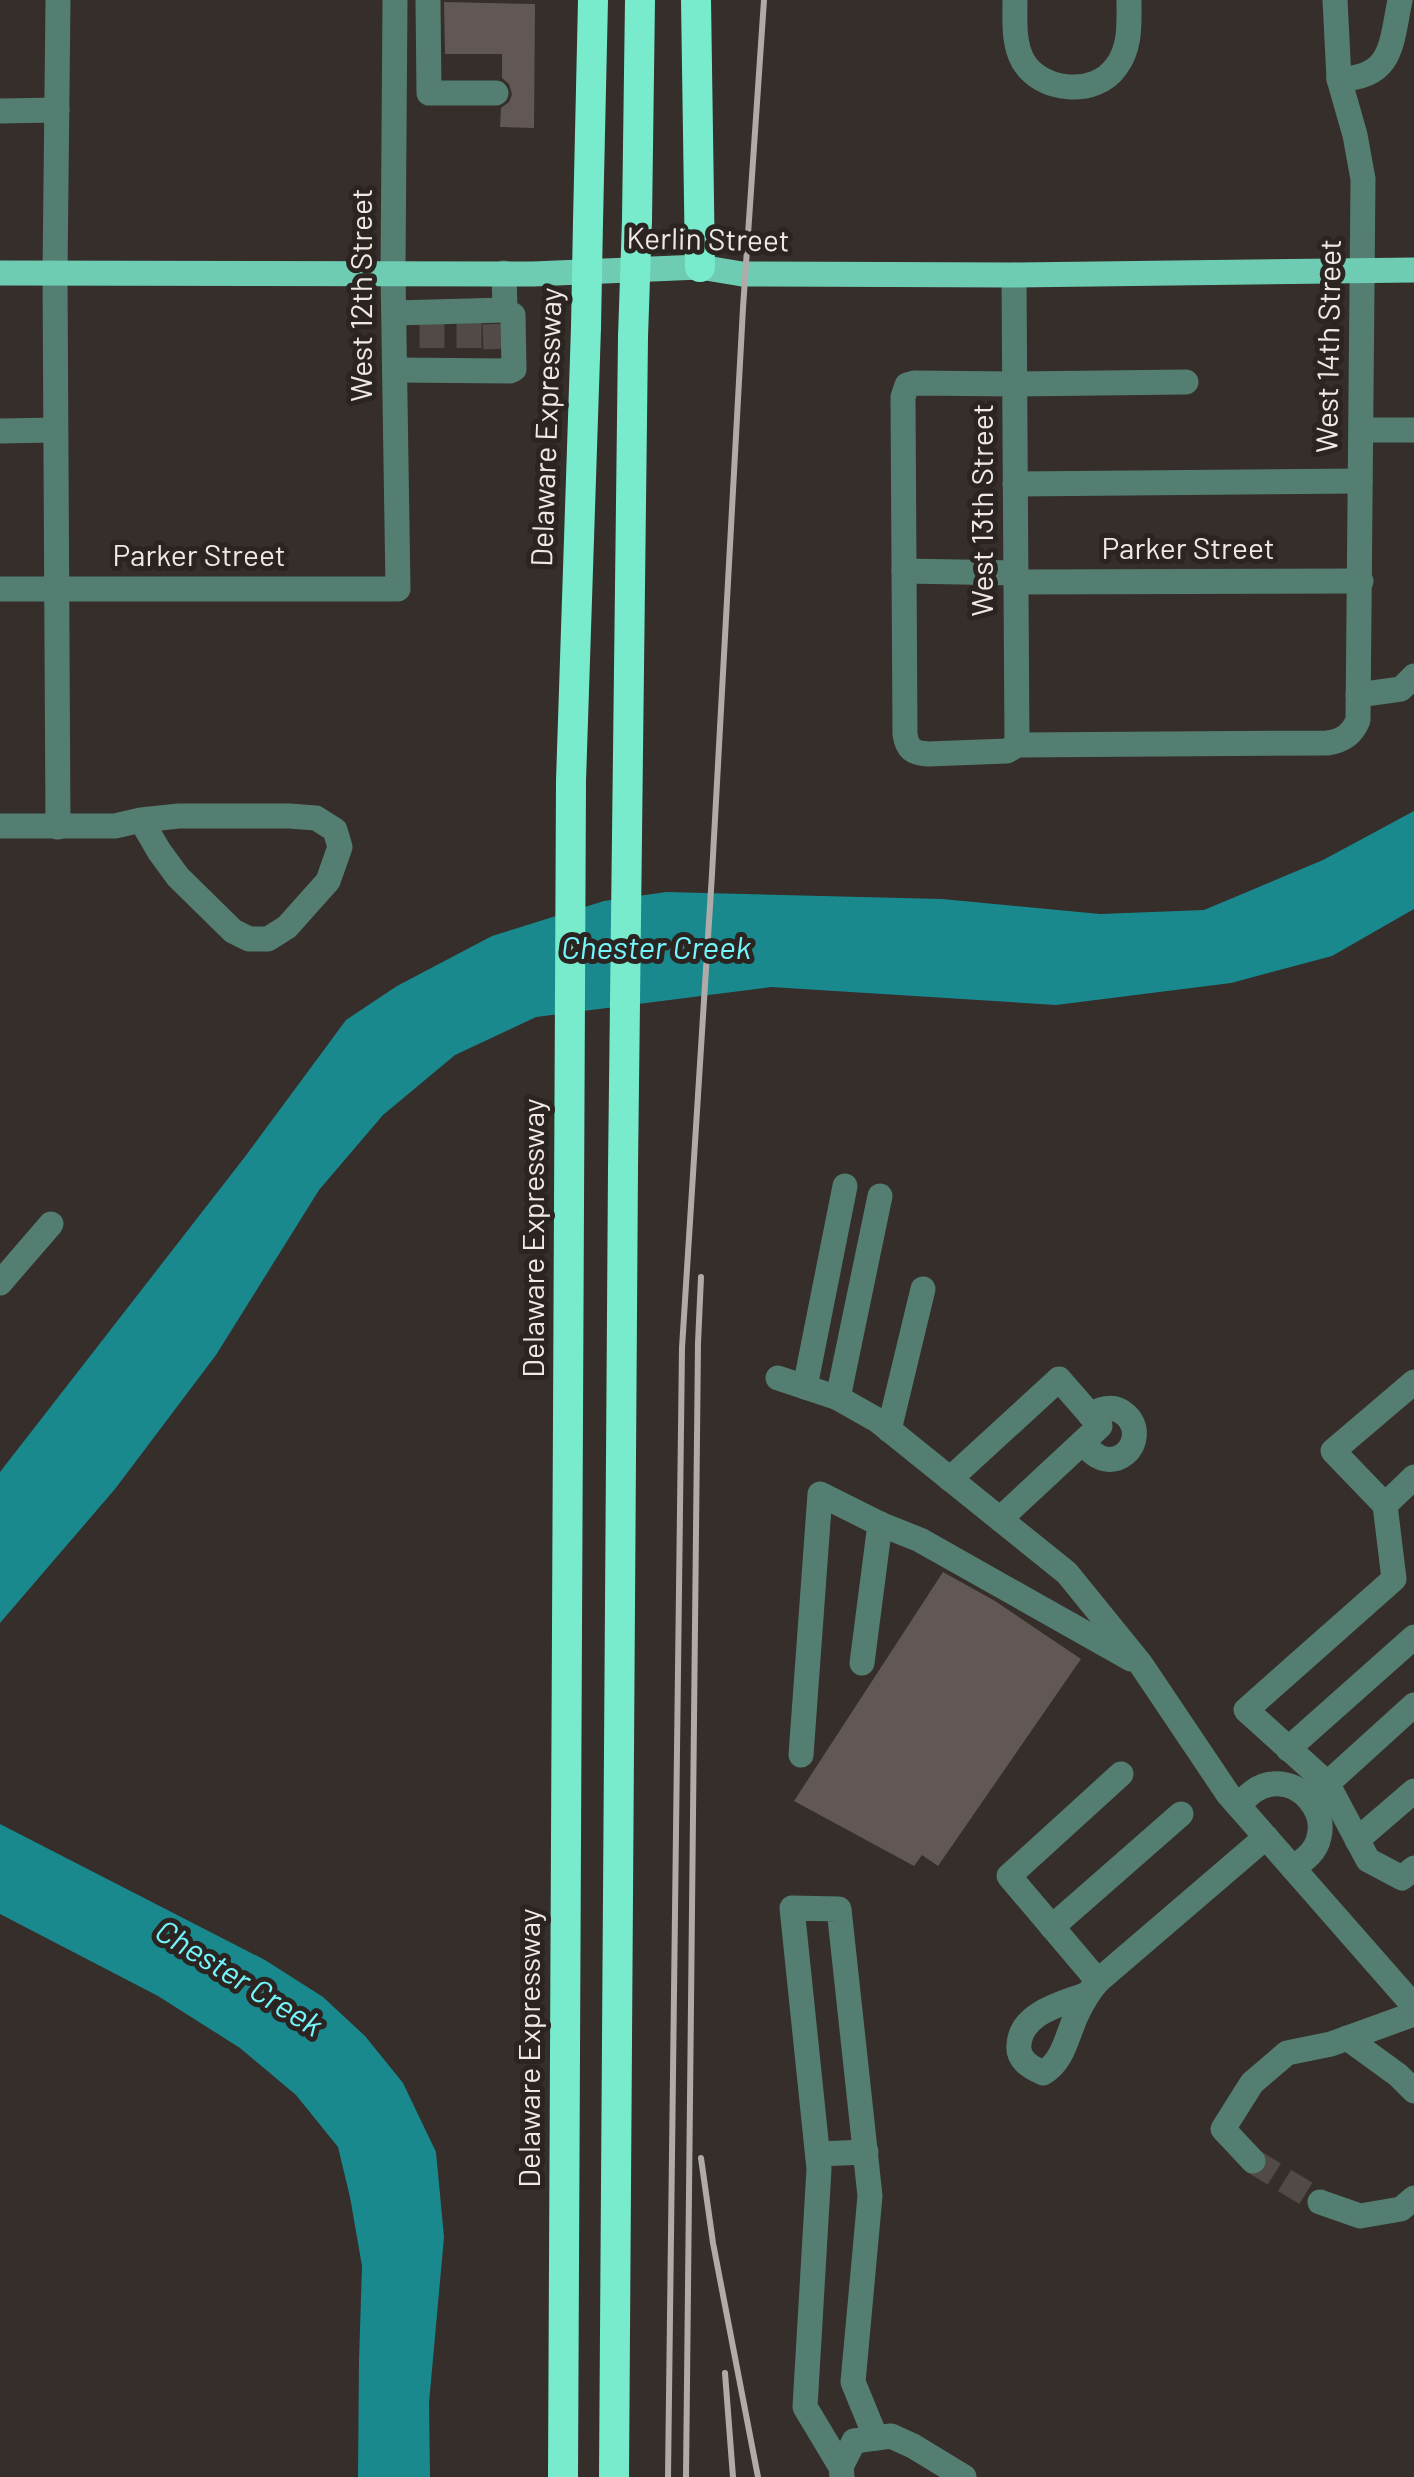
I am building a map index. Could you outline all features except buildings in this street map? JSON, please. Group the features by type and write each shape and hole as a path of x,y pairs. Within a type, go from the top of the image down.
{"highway":[{"name":"Delaware Expressway","path":"563,2477 571,781 593,0"},
{"path":"614,2477 627,767 640,0"},
{"path":"696,0 700,267"},
{"path":"555,2477 563,2378"}],"main road":[{"name":"Kerlin Street","path":"0,273 504,274 700,267 742,274 1414,270"}],"street":[{"path":"58,0 58,826"},
{"name":"West 12th Street","path":"395,0 393,272 398,589"},
{"path":"428,0 429,93 496,92"},
{"path":"1015,0 1015,38 1024,63 1046,81 1081,88 1114,71 1122,57 1130,35 1129,0"},
{"name":"West 14th Street","path":"1017,745 1327,743 1341,741 1358,720 1363,179 1339,79 1336,0"},
{"path":"1339,79 1359,78 1376,70 1387,58 1400,0"},
{"path":"0,111 57,110"},
{"path":"444,273 449,317"},
{"path":"498,315 504,274"},
{"name":"West 13th Street","path":"1014,275 1017,745"},
{"path":"394,313 449,317 513,315 514,369 462,361 394,370"},
{"path":"1017,745 1008,751 928,754 911,750 907,743 904,390 914,383 1186,382"},
{"path":"0,430 55,430"},
{"path":"1362,430 1414,430"},
{"path":"1015,484 1360,481"},
{"name":"Parker Street","path":"904,571 1016,578 1360,582"},
{"name":"Parker Street","path":"0,589 398,589"},
{"path":"1358,696 1401,689 1414,676"},
{"path":"0,826 115,826 141,820 179,816 316,818 334,830 340,847 328,882 287,927 268,939 249,939 233,931 178,877 141,820"},
{"path":"805,1386 845,1186"},
{"path":"838,1398 880,1196"},
{"path":"0,1284 51,1224"},
{"path":"890,1430 923,1289"},
{"path":"778,1378 838,1398 876,1420 1067,1573 1140,1664 1234,1800 1414,2010 1348,2038 1287,2053 1252,2082 1222,2129 1252,2161"},
{"path":"950,1479 1059,1379 1100,1426 1000,1520"},
{"path":"1414,1382 1333,1450 1386,1504 1394,1579 1246,1710 1288,1749 1368,1860 1402,1878 1414,1868"},
{"path":"1084,1442 1092,1454 1106,1460 1120,1458 1132,1447 1135,1432 1130,1418 1118,1409 1103,1408 1090,1415"},
{"path":"1386,1504 1414,1477"},
{"path":"801,1755 820,1494 920,1540 1140,1664"},
{"path":"862,1662 880,1524"},
{"path":"1288,1749 1414,1637"},
{"path":"1319,1791 1414,1705"},
{"path":"1121,1774 1008,1876 1052,1927 1092,1988 1266,1837"},
{"path":"1234,1800 1273,1784 1319,1791"},
{"path":"1294,1868 1310,1856 1320,1837 1319,1791"},
{"path":"1357,1840 1414,1792"},
{"path":"1052,1927 1181,1814"},
{"path":"842,2472 804,2408 820,2170 792,1908 839,1909 870,2196 852,2382 876,2438"},
{"path":"1348,2038 1414,2091"},
{"path":"818,2154 866,2152"},
{"path":"1320,2202 1360,2216 1401,2209 1414,2198"},
{"path":"842,2472 854,2441 891,2436 964,2477"}],"water":[{"name":"Chester Creek","path":"1414,811 1414,909 1332,956 1231,983 1056,1005 771,987 536,1017 455,1055 383,1115 319,1190 216,1355 115,1489 0,1623 0,1472 346,1020 397,986 492,936 604,901 666,892 942,899 1100,914 1204,910 1323,860"},
{"name":"Chester Creek","path":"0,1824 265,1960 323,1997 365,2036 403,2083 436,2152 444,2237 429,2403 430,2477 358,2477 362,2266 338,2147 296,2095 240,2048 158,1996 0,1914"}],"tunnel":[{"path":"432,323 432,353"},
{"path":"469,323 469,353"},
{"path":"495,324 496,351"},
{"path":"1253,2161 1320,2202"}],"railway":[{"path":"668,2477 682,1348 764,0"},
{"path":"686,2477 701,1277"},
{"path":"701,2158 713,2243 758,2477"},
{"path":"725,2373 733,2477"}]}
